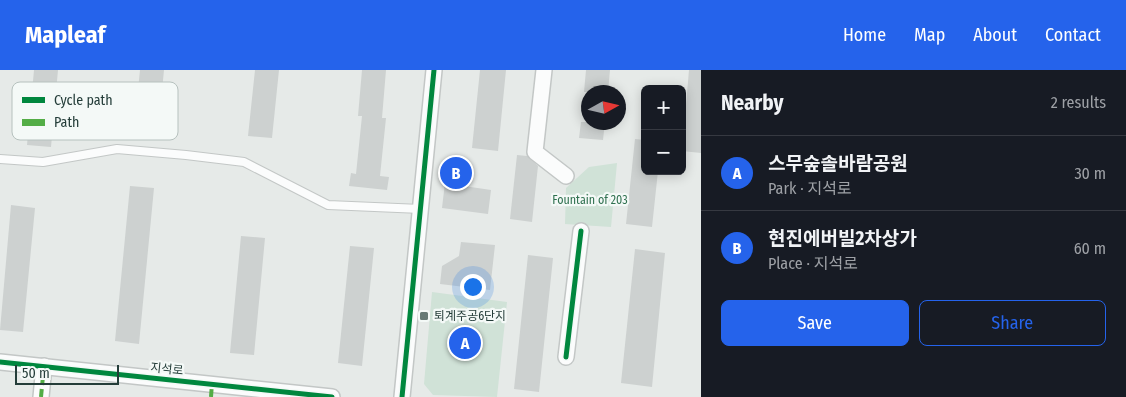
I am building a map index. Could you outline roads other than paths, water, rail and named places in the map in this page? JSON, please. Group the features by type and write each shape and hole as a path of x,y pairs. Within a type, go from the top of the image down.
{"street":[{"path":"402,397 434,70"},
{"path":"544,70 535,152 566,176"},
{"path":"566,356 581,231"},
{"name":"지석로","path":"0,362 44,366 212,390 332,397"},
{"path":"41,397 44,366"}],"lane":[{"path":"0,159 43,162 117,149 196,156 244,162 328,205 422,208"}],"place":[{"name":"현진에버빌2차상가","path":"456,173"},
{"name":"퇴계주공6단지","path":"424,316"},
{"name":"스무숲솔바람공원","path":"465,343"}],"park label":[{"name":"Fountain of 203","path":"590,200"}]}
